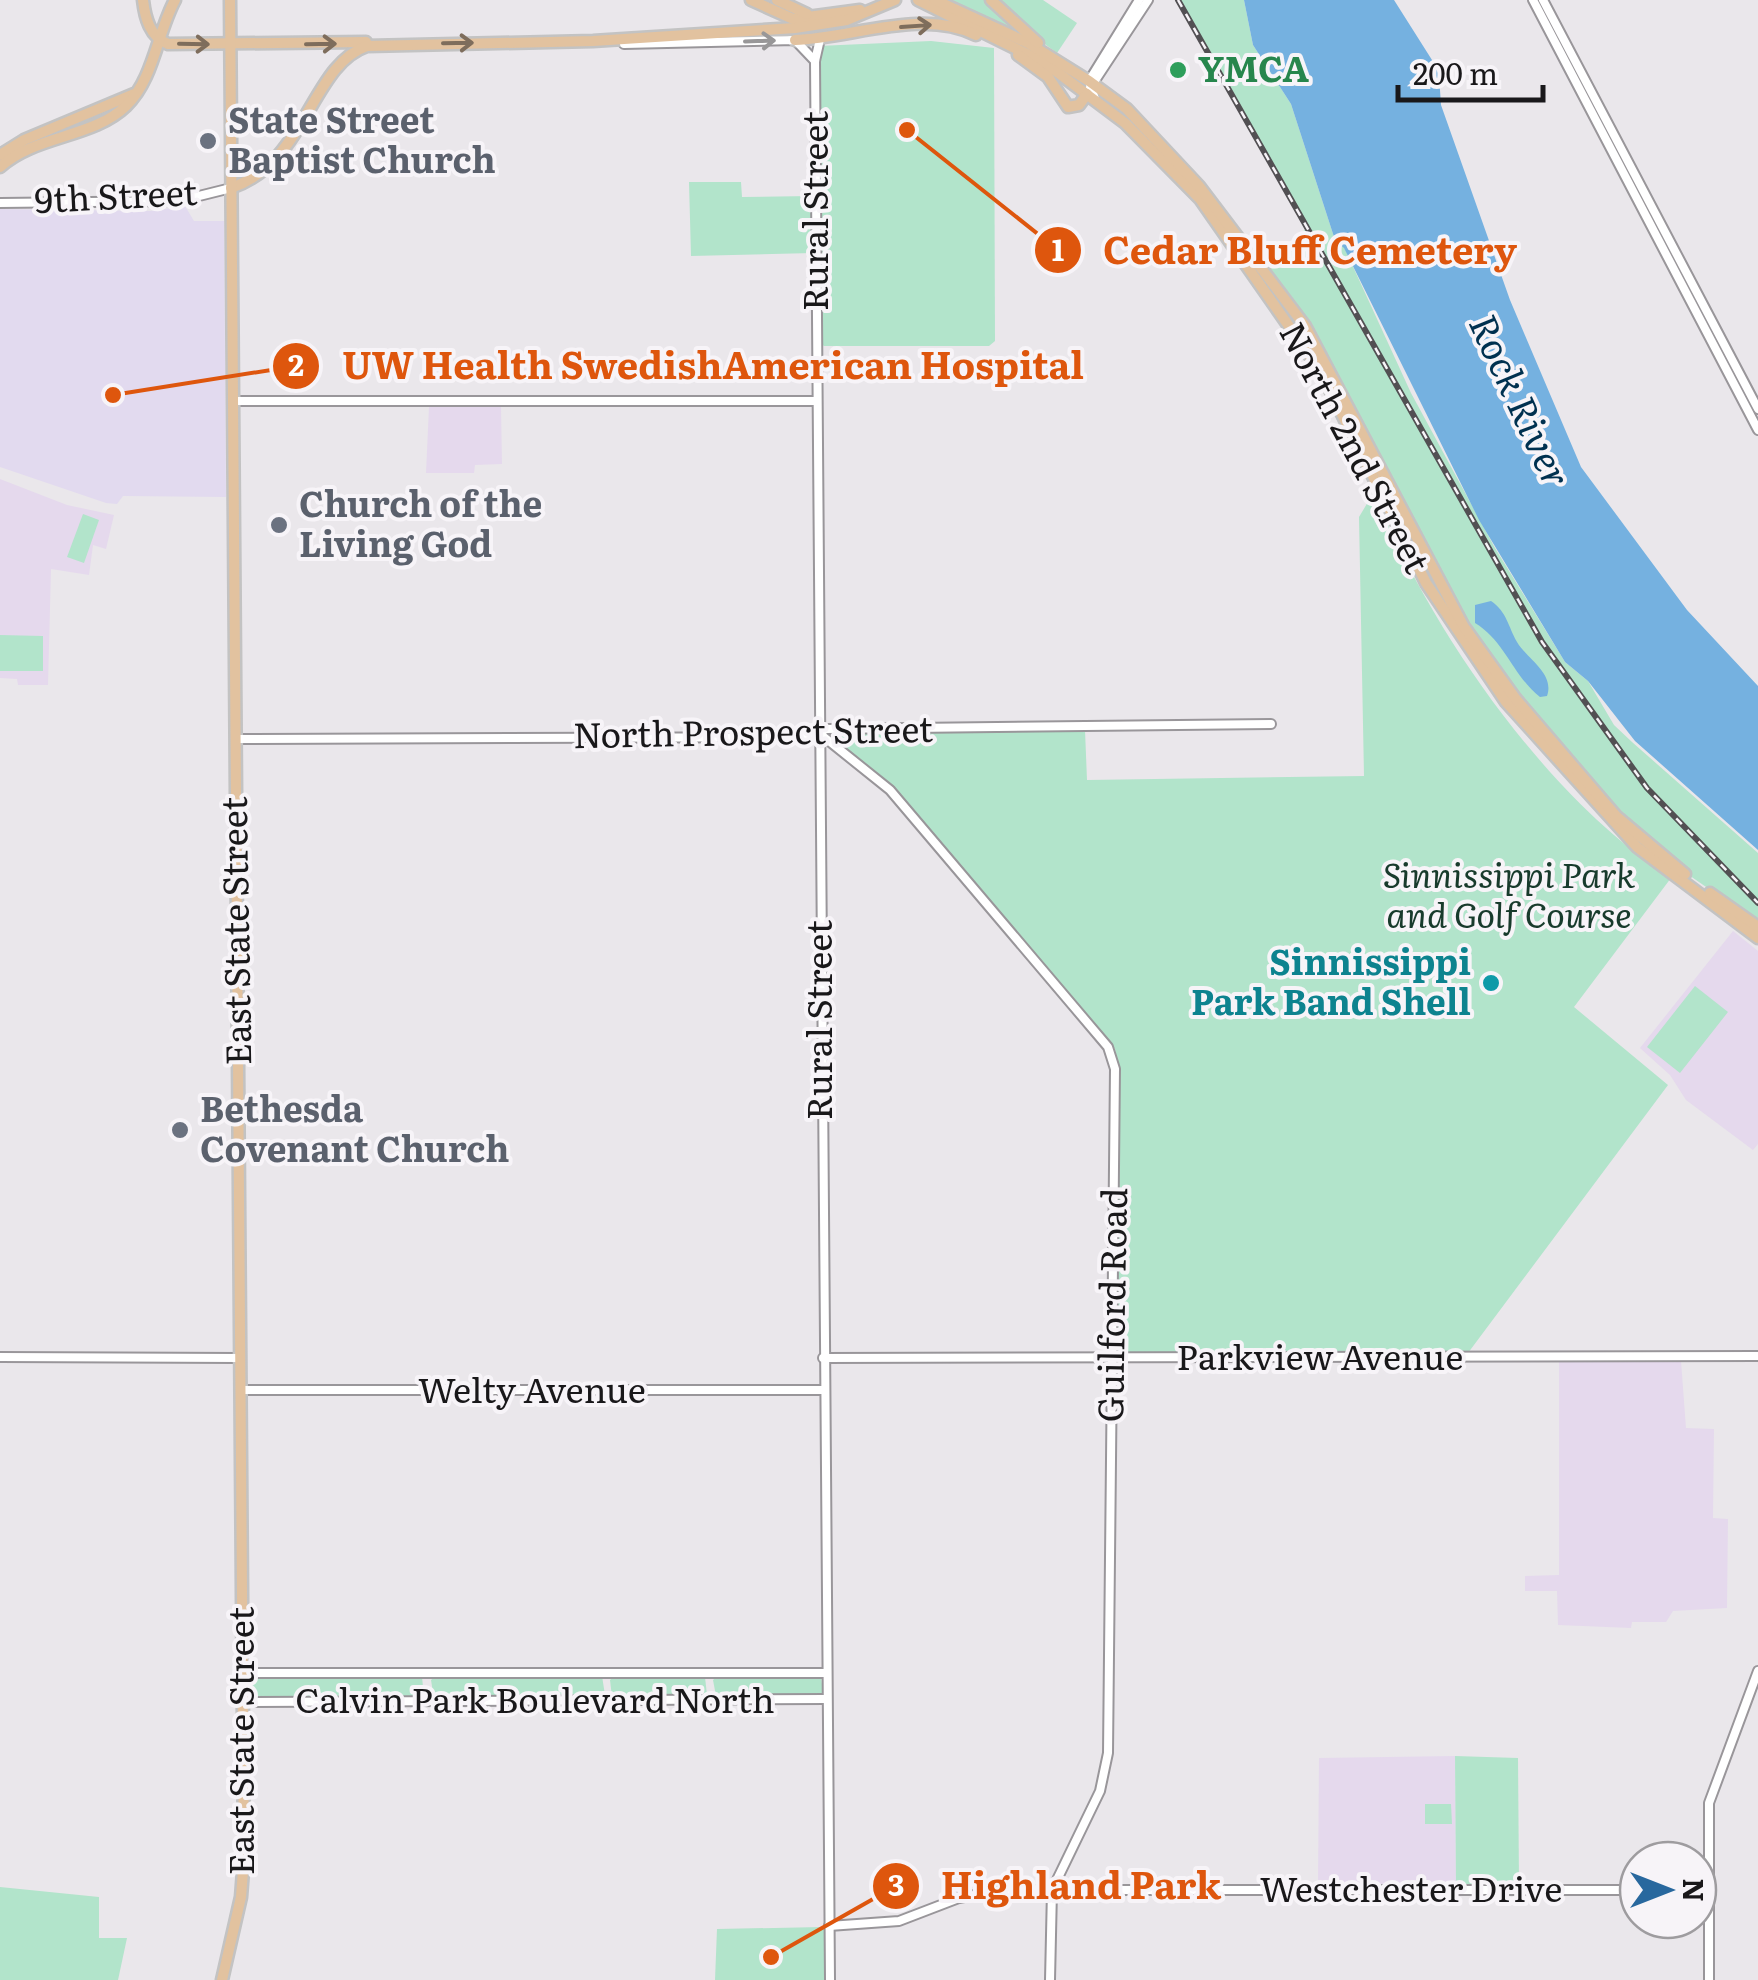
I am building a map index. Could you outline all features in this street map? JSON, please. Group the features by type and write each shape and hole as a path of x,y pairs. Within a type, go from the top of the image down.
{"main road":[{"path":"143,0 147,22 158,40"},
{"path":"0,167 22,151 115,114 134,93 175,0"},
{"name":"East State Street","path":"222,1980 241,1896 244,1858 230,0"},
{"path":"752,0 793,19 828,16 882,0"},
{"path":"777,0 792,11 828,16"},
{"path":"158,40 230,44 593,41 817,25 848,20 895,0"},
{"path":"820,39 904,0"},
{"name":"North 2nd Street","path":"918,0 936,3 1028,43 1162,143 1238,233 1305,326 1376,452 1438,583 1516,698 1641,841 1758,928"},
{"path":"991,0 1002,14 1089,87"},
{"name":"North 2nd Street","path":"936,3 1089,87 1200,200 1283,315 1360,443 1426,582 1506,702 1636,847 1758,939"},
{"path":"796,40 912,24 949,25 1089,87"},
{"path":"231,188 251,181 279,158 348,55 366,46 412,43"},
{"path":"1014,52 1048,77 1068,107 1079,105 1089,87"},
{"path":"0,156 24,140 134,93"}],"street":[{"path":"1089,87 1139,0"},
{"path":"1089,87 1148,0"},
{"path":"1533,0 1758,430"},
{"path":"1544,0 1758,409"},
{"name":"Rural Street","path":"820,39 815,61 830,1980"},
{"path":"593,41 796,40 815,61"},
{"name":"9th Street","path":"0,202 178,201 231,188"},
{"path":"233,402 817,401"},
{"name":"North Prospect Street","path":"236,740 686,740 820,733 826,729 1271,724"},
{"name":"Guilford Road","path":"820,733 880,779 1108,1047 1115,1069 1108,1753 1100,1791 1052,1890 1050,1980"},
{"path":"0,1356 240,1358"},
{"name":"Parkview Avenue","path":"823,1358 1758,1356"},
{"name":"Welty Avenue","path":"241,1390 824,1390"},
{"path":"1706,1840 1709,1804 1758,1671"},
{"name":"Calvin Park Boulevard North","path":"244,1673 825,1673"},
{"name":"Calvin Park Boulevard North","path":"244,1702 826,1699"},
{"name":"Westchester Drive","path":"829,1926 899,1921 959,1898 989,1892 1618,1890"},
{"path":"1706,1940 1709,1980"}],"shaded area":[{"path":"185,206 194,221 224,221 226,497 123,496 117,504 106,503 0,467 0,209 150,211"},
{"path":"429,407 501,407 502,464 475,465 474,473 426,473"},
{"path":"0,479 67,505 114,515 106,549 93,545 89,575 51,569 48,685 18,685 17,679 0,678"},
{"path":"1733,931 1758,951 1758,1144 1753,1150 1686,1100 1670,1075 1640,1048"},
{"path":"1559,1360 1681,1361 1686,1428 1714,1429 1713,1518 1728,1519 1727,1608 1673,1611 1666,1622 1632,1622 1631,1628 1558,1625 1557,1591 1525,1591 1525,1576 1559,1575"},
{"path":"1455,1756 1456,1887 1318,1885 1319,1758"}],"green space":[{"path":"947,0 988,0 1016,29 1015,30"},
{"path":"995,0 1043,0 1077,23 1057,53 1013,21"},
{"path":"1178,0 1244,0 1253,45 1291,104 1335,240 1344,247 1411,393 1495,548 1565,662 1588,681 1614,725 1758,853 1758,922 1678,867 1629,825 1550,736 1478,641 1321,347 1266,263 1307,228"},
{"path":"931,41 994,48 995,341 989,346 824,346 820,343 818,46"},
{"path":"689,182 741,182 742,197 812,196 813,253 691,256"},
{"name":"Sinnissippi Park and Golf Course","path":"1374,492 1426,598 1496,706 1580,803 1625,844 1671,878 1574,1007 1668,1085 1468,1353 1115,1357 1115,1049 890,783 840,745 842,733 1085,730 1087,780 1364,776 1359,517"},
{"path":"83,514 99,520 84,563 67,557"},
{"path":"0,635 43,636 43,671 0,671"},
{"path":"1695,986 1728,1012 1680,1073 1647,1047"},
{"path":"436,1676 602,1676 605,1695 434,1699 431,1680"},
{"path":"615,1676 705,1677 707,1695 612,1697 610,1680"},
{"path":"718,1676 821,1676 823,1693 821,1697 716,1696 713,1680"},
{"path":"251,1677 422,1677 424,1696 255,1699 249,1694"},
{"path":"1455,1756 1518,1758 1519,1884 1456,1887"},
{"path":"1425,1804 1451,1804 1452,1824 1425,1824"},
{"path":"0,1887 99,1897 99,1938 127,1938 118,1980 0,1980"},
{"path":"822,1927 827,1933 828,1980 715,1980 717,1929"}],"water":[{"name":"Rock River","path":"1244,0 1394,0 1432,60 1439,75 1441,105 1510,300 1581,467 1687,610 1758,686 1758,850 1635,741 1588,681 1565,662 1479,520 1344,248 1335,240 1291,104 1253,45"},
{"path":"1491,601 1504,615 1521,648 1544,673 1547,696 1540,697 1531,689 1494,639 1475,623 1475,605"}],"railway":[{"path":"1178,0 1542,642 1647,788 1758,903"}],"place":[{"name":"YMCA","path":"1178,70"},
{"name":"Cedar Bluff Cemetery","path":"907,130"},
{"name":"State Street Baptist Church","path":"208,141"},
{"name":"UW Health SwedishAmerican Hospital","path":"113,395"},
{"name":"Church of the Living God","path":"279,525"},
{"name":"Sinnissippi Park Band Shell","path":"1491,983"},
{"name":"Bethesda Covenant Church","path":"180,1130"},
{"name":"Highland Park","path":"771,1957"}]}
